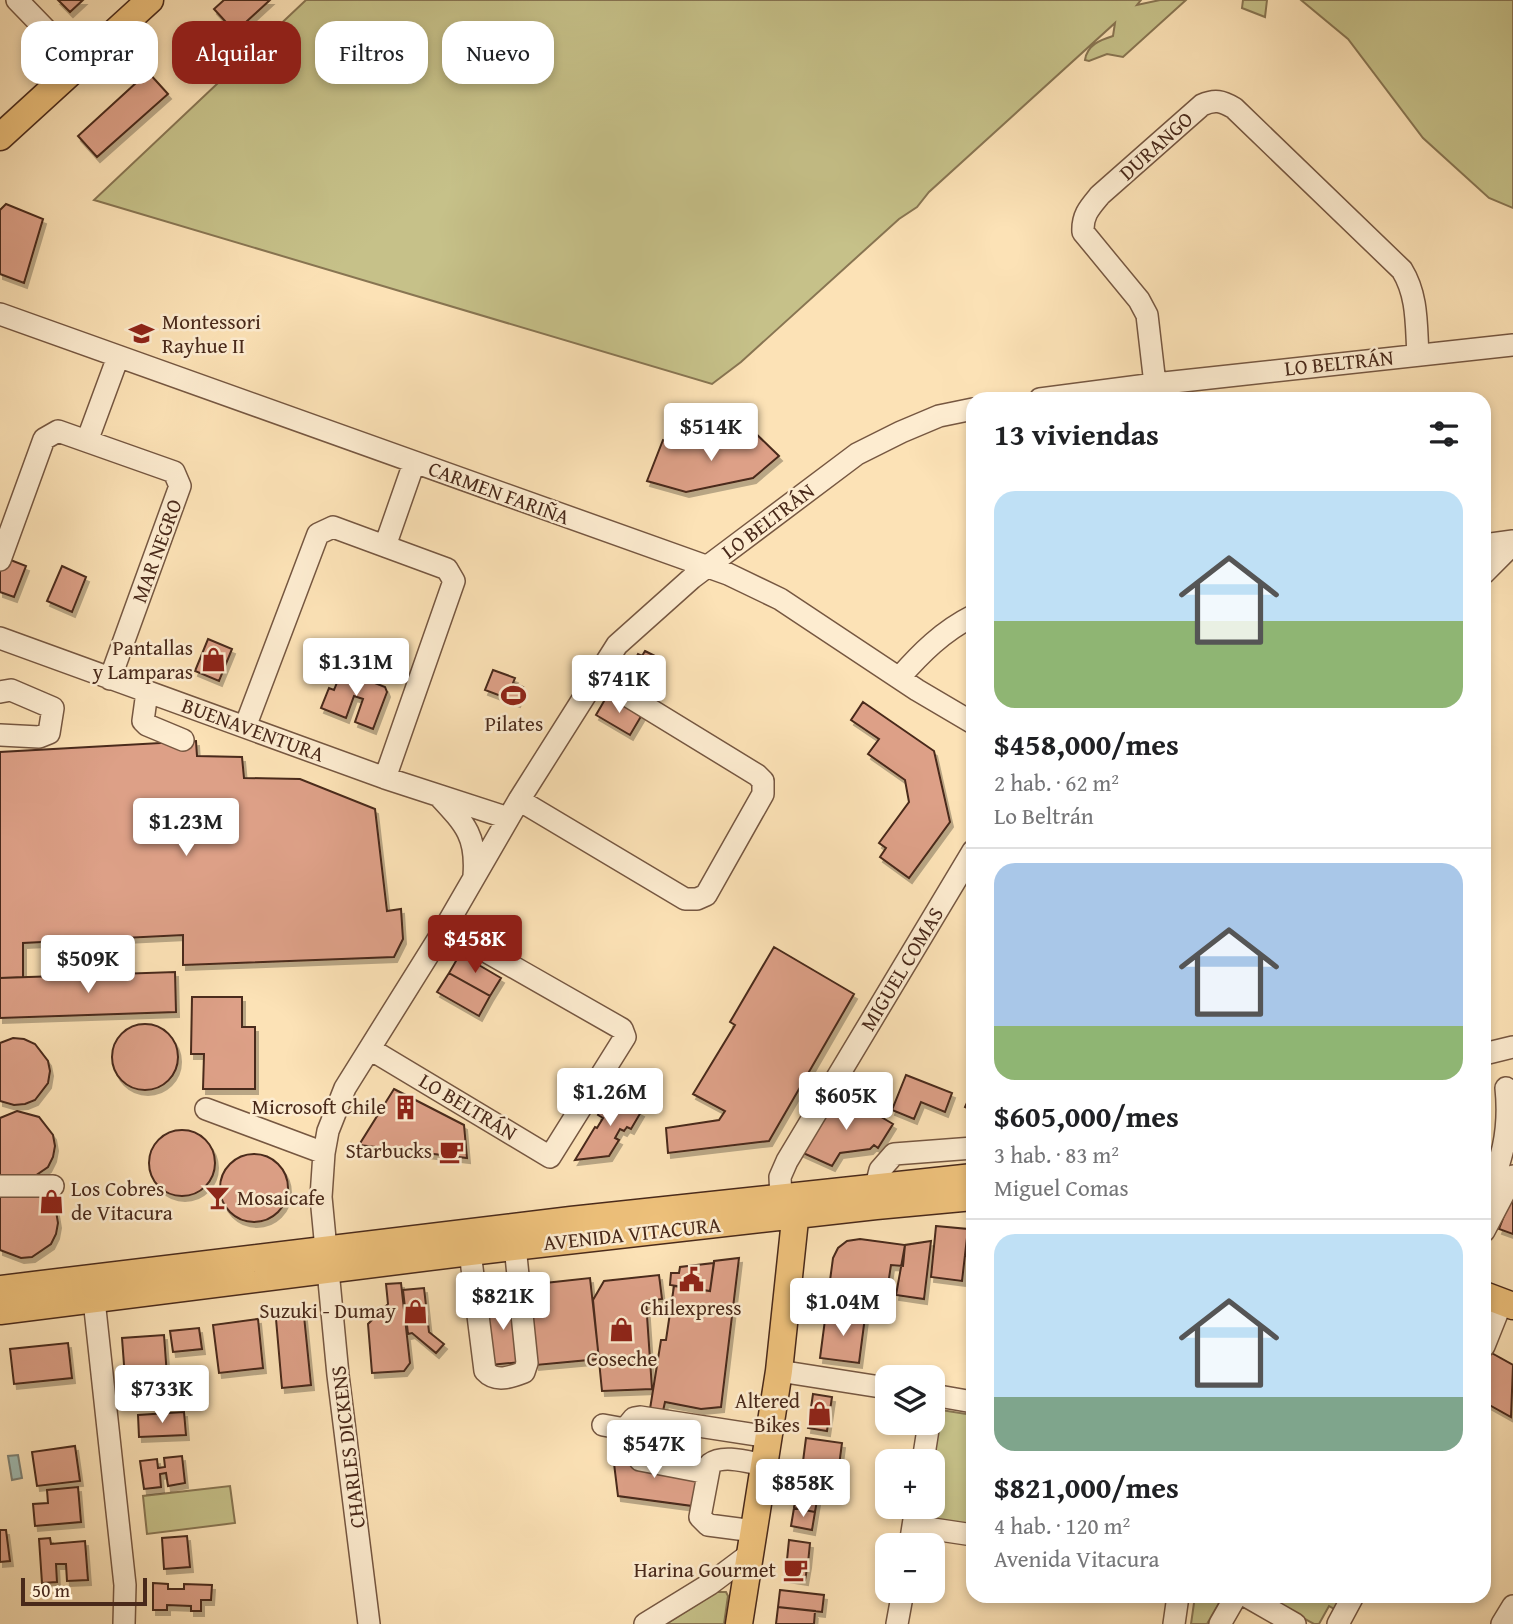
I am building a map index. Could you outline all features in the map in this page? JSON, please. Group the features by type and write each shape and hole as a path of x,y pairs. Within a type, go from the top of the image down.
{"main road":[{"path":"127,21 150,0"},
{"path":"0,137 59,84"},
{"name":"AVENIDA VITACURA","path":"0,1311 94,1300 326,1259 470,1252 515,1247 792,1203 877,1186 966,1178"},
{"name":"AVENIDA VITACURA","path":"0,1289 326,1259 792,1203 966,1197"},
{"path":"739,1624 779,1371 792,1203"}],"street":[{"path":"17,0 37,21"},
{"name":"DURANGO","path":"1156,384 1147,315 1139,300 1083,232 1083,220 1089,208 1101,195 1202,105 1212,101 1224,102 1234,108 1402,271 1415,298 1418,355"},
{"name":"CARMEN FARIÑA","path":"0,314 707,566 780,598 899,678 966,719"},
{"name":"LO BELTRÁN","path":"1094,392 1513,345"},
{"path":"87,441 118,357"},
{"name":"LO BELTRÁN","path":"326,1259 321,1197 324,1153 328,1131 340,1098 356,1068 445,928 514,809 617,645 691,578 857,454 939,416 966,410"},
{"name":"MAR NEGRO","path":"0,561 44,439 58,431 174,472 180,486 110,679"},
{"path":"385,546 414,463"},
{"path":"245,727 318,534 333,527 385,546 447,569 454,581 384,778"},
{"path":"1491,545 1513,543"},
{"path":"1491,566 1513,543"},
{"path":"899,678 921,652 966,620"},
{"name":"BUENAVENTURA","path":"0,638 384,778 439,796 514,809"},
{"path":"514,809 685,899 697,899 706,895 763,794 763,781 639,703 594,679"},
{"path":"0,692 11,690 53,708 49,733 39,737 0,735"},
{"path":"147,692 143,721 183,740"},
{"path":"439,796 458,816 474,844 474,878"},
{"name":"MIGUEL COMAS","path":"792,1203 780,1177 787,1161 966,863"},
{"name":"LO BELTRÁN","path":"370,1049 550,1157 625,1037 622,1029 445,928"},
{"path":"1491,1051 1513,1047"},
{"path":"1491,1188 1503,1155 1509,1114 1506,1088"},
{"path":"206,1109 324,1153"},
{"path":"877,1186 880,1170 894,1154 966,1149"},
{"path":"1491,1218 1513,1176"},
{"path":"0,1186 53,1186"},
{"path":"470,1252 485,1371 498,1379 524,1371 527,1363 515,1247"},
{"name":"CHARLES DICKENS","path":"326,1259 369,1624"},
{"path":"94,1300 125,1585 124,1624"},
{"path":"1491,1326 1500,1301"},
{"path":"779,1371 875,1386"},
{"path":"945,1398 966,1401"},
{"path":"603,1425 625,1429 634,1418 640,1417 769,1437"},
{"path":"645,1624 710,1584 752,1543 708,1525 700,1517 710,1464 721,1459 764,1465"},
{"path":"640,1460 708,1473"},
{"path":"913,1526 966,1534"},
{"path":"710,1584 729,1582 745,1586"},
{"path":"897,1624 900,1603"},
{"path":"1174,1624 1177,1603"},
{"path":"1220,1624 1232,1603"},
{"path":"1259,1603 1295,1624"},
{"path":"1338,1624 1349,1603"},
{"path":"1502,1624 1513,1606"}],"shaded area":[{"path":"306,0 1141,0 1137,5 1160,0 1186,0 1123,57 1107,54 1085,60 1091,47 1113,36 1115,23 929,192 917,207 899,219 741,362 712,384 94,200 217,84 301,84 301,21 284,21"},
{"path":"1243,0 1267,0 1265,17 1242,8"},
{"path":"1301,0 1513,0 1513,208 1489,198 1423,138 1348,39"},
{"path":"945,1411 966,1414 966,1526 924,1519 945,1519 945,1449 935,1449 937,1435 945,1435"},
{"path":"230,1486 235,1523 147,1534 143,1496"},
{"path":"717,1592 726,1592 728,1596 724,1624 666,1624"},
{"path":"1194,1603 1219,1603 1207,1624 1191,1624"},
{"path":"1276,1603 1345,1603 1340,1612 1329,1606 1319,1624 1314,1624"}],"water":[{"path":"18,1455 22,1478 12,1480 8,1456"}],"building":[{"path":"58,0 83,0 70,12"},
{"path":"224,0 270,0 247,21 225,21 214,9"},
{"path":"158,83 168,94 97,157 78,136 135,84"},
{"path":"6,204 43,219 24,283 0,274 0,210"},
{"path":"749,427 779,456 753,478 686,492 647,481 663,440 684,448 737,438"},
{"path":"3,557 26,566 14,597 0,592 0,566"},
{"path":"62,566 86,577 72,612 47,601"},
{"name":"Pantallas y Lamparas","path":"208,639 232,649 219,681 195,671"},
{"path":"645,651 655,656 645,675 631,667 638,654 642,656"},
{"path":"342,670 385,687 387,692 373,729 355,722 363,699 354,696 346,718 321,708 329,688 334,690"},
{"path":"493,670 515,678 513,683 523,687 517,702 485,690"},
{"path":"607,696 643,713 630,735 596,715"},
{"path":"863,702 934,751 950,822 909,878 880,857 886,848 879,843 909,802 905,780 868,754 879,739 851,720"},
{"path":"196,741 197,756 242,757 244,778 300,779 375,809 387,911 401,909 403,939 394,957 183,965 183,935 23,943 23,977 0,978 0,752"},
{"path":"774,947 854,994 769,1141 668,1153 666,1128 719,1120 725,1111 693,1094 735,1025 730,1022"},
{"path":"460,954 501,978 490,996 449,973"},
{"path":"175,972 176,1012 0,1018 0,978"},
{"path":"449,973 490,996 479,1016 437,992"},
{"path":"192,997 242,997 242,1027 255,1027 255,1089 203,1089 204,1054 191,1054"},
{"path":"138,1024 152,1024 164,1029 173,1038 178,1057 176,1070 169,1081 152,1090 138,1090 126,1085 117,1076 112,1064 112,1050 117,1038 126,1029"},
{"path":"13,1038 35,1044 48,1061 50,1071 48,1083 35,1100 25,1104 14,1105 0,1101 0,1043"},
{"path":"906,1075 952,1093 945,1112 921,1102 914,1119 892,1110"},
{"name":"Microsoft Chile","path":"394,1089 464,1125 467,1158 359,1145"},
{"path":"624,1096 640,1106 637,1110 641,1112 631,1129 620,1129 615,1138 619,1140 609,1156 575,1160 603,1118 598,1115 608,1097 619,1104"},
{"path":"831,1101 848,1111 854,1101 893,1124 878,1148 874,1145 870,1149 840,1153 832,1166 801,1152"},
{"path":"17,1111 39,1117 53,1135 55,1146 48,1167 29,1180 7,1179 0,1175 0,1118"},
{"path":"175,1130 189,1130 201,1135 210,1144 215,1163 213,1176 206,1187 189,1196 175,1196 163,1191 154,1182 149,1170 149,1156 154,1144 163,1135"},
{"path":"254,1154 267,1157 278,1164 285,1175 288,1188 285,1201 278,1212 267,1219 254,1222 241,1219 230,1212 223,1201 220,1188 223,1175 230,1164 241,1157"},
{"path":"1513,1192 1513,1234 1499,1229"},
{"path":"42,1193 56,1211 58,1223 51,1244 32,1257 21,1258 0,1250 0,1196"},
{"path":"936,1226 966,1229 962,1281 931,1277"},
{"path":"860,1239 905,1245 903,1266 891,1265 884,1311 827,1303 833,1258 838,1248 847,1241"},
{"path":"931,1241 924,1299 896,1295 905,1245"},
{"path":"739,1258 721,1407 701,1409 665,1402 663,1411 650,1409 661,1340 666,1340 674,1286 710,1291 714,1261"},
{"name":"Chilexpress","path":"714,1263 710,1291 670,1285 671,1273 679,1273 680,1267"},
{"name":"Coseche","path":"659,1275 662,1299 646,1301 652,1389 602,1391 593,1300 604,1281"},
{"path":"590,1278 599,1359 536,1365 527,1285"},
{"path":"401,1283 410,1363 404,1371 372,1373 368,1324 388,1304 386,1284"},
{"name":"Suzuki - Dumay","path":"424,1288 429,1332 444,1344 436,1353 412,1333 408,1334 403,1290"},
{"path":"498,1297 508,1298 516,1305 521,1362 490,1365 485,1314 489,1302"},
{"path":"826,1312 865,1317 859,1363 820,1358"},
{"path":"304,1316 311,1385 282,1388 276,1319"},
{"path":"258,1319 263,1368 219,1373 213,1325"},
{"path":"199,1328 202,1349 173,1352 170,1331"},
{"path":"164,1335 167,1376 125,1378 122,1338"},
{"path":"68,1343 72,1378 14,1384 10,1349"},
{"path":"1491,1353 1513,1365 1511,1417 1491,1406"},
{"name":"Altered Bikes","path":"813,1394 832,1397 827,1431 808,1428"},
{"path":"184,1412 186,1435 139,1437 138,1415"},
{"path":"806,1438 842,1443 837,1481 801,1477"},
{"path":"75,1446 80,1481 37,1486 32,1452"},
{"path":"612,1447 636,1451 702,1481 700,1507 618,1496"},
{"path":"182,1456 185,1483 168,1486 166,1473 160,1474 161,1487 144,1489 140,1461 157,1459 158,1468 165,1467 164,1458"},
{"path":"78,1487 81,1522 35,1526 33,1504 48,1503 47,1490"},
{"path":"797,1491 818,1494 815,1512 794,1508"},
{"path":"794,1508 815,1512 812,1530 791,1526"},
{"path":"0,1530 6,1530 10,1561 0,1562"},
{"path":"187,1536 190,1567 164,1569 162,1538"},
{"path":"50,1538 51,1544 85,1541 88,1580 67,1581 66,1564 56,1564 57,1582 42,1583 39,1539"},
{"path":"789,1540 810,1543 808,1563 787,1560"},
{"name":"Harina Gourmet","path":"787,1560 808,1563 805,1580 785,1577"},
{"path":"153,1583 168,1584 168,1589 184,1589 184,1584 212,1585 211,1600 201,1600 201,1611 191,1611 191,1606 167,1605 167,1610 153,1610"},
{"path":"780,1590 824,1595 822,1612 778,1607"},
{"path":"778,1607 815,1611 814,1624 776,1624"}],"place":[{"name":"Montessori Rayhue II","path":"142,334"},
{"name":"Pantallas y Lamparas","path":"213,660"},
{"name":"Pilates","path":"514,695"},
{"name":"Microsoft Chile","path":"406,1107"},
{"name":"Starbucks","path":"452,1151"},
{"name":"Mosaicafe","path":"217,1198"},
{"name":"Los Cobres de Vitacura","path":"51,1201"},
{"name":"Chilexpress","path":"691,1279"},
{"name":"Suzuki - Dumay","path":"416,1311"},
{"name":"Coseche","path":"622,1330"},
{"name":"Altered Bikes","path":"820,1413"},
{"name":"Harina Gourmet","path":"796,1570"}]}
